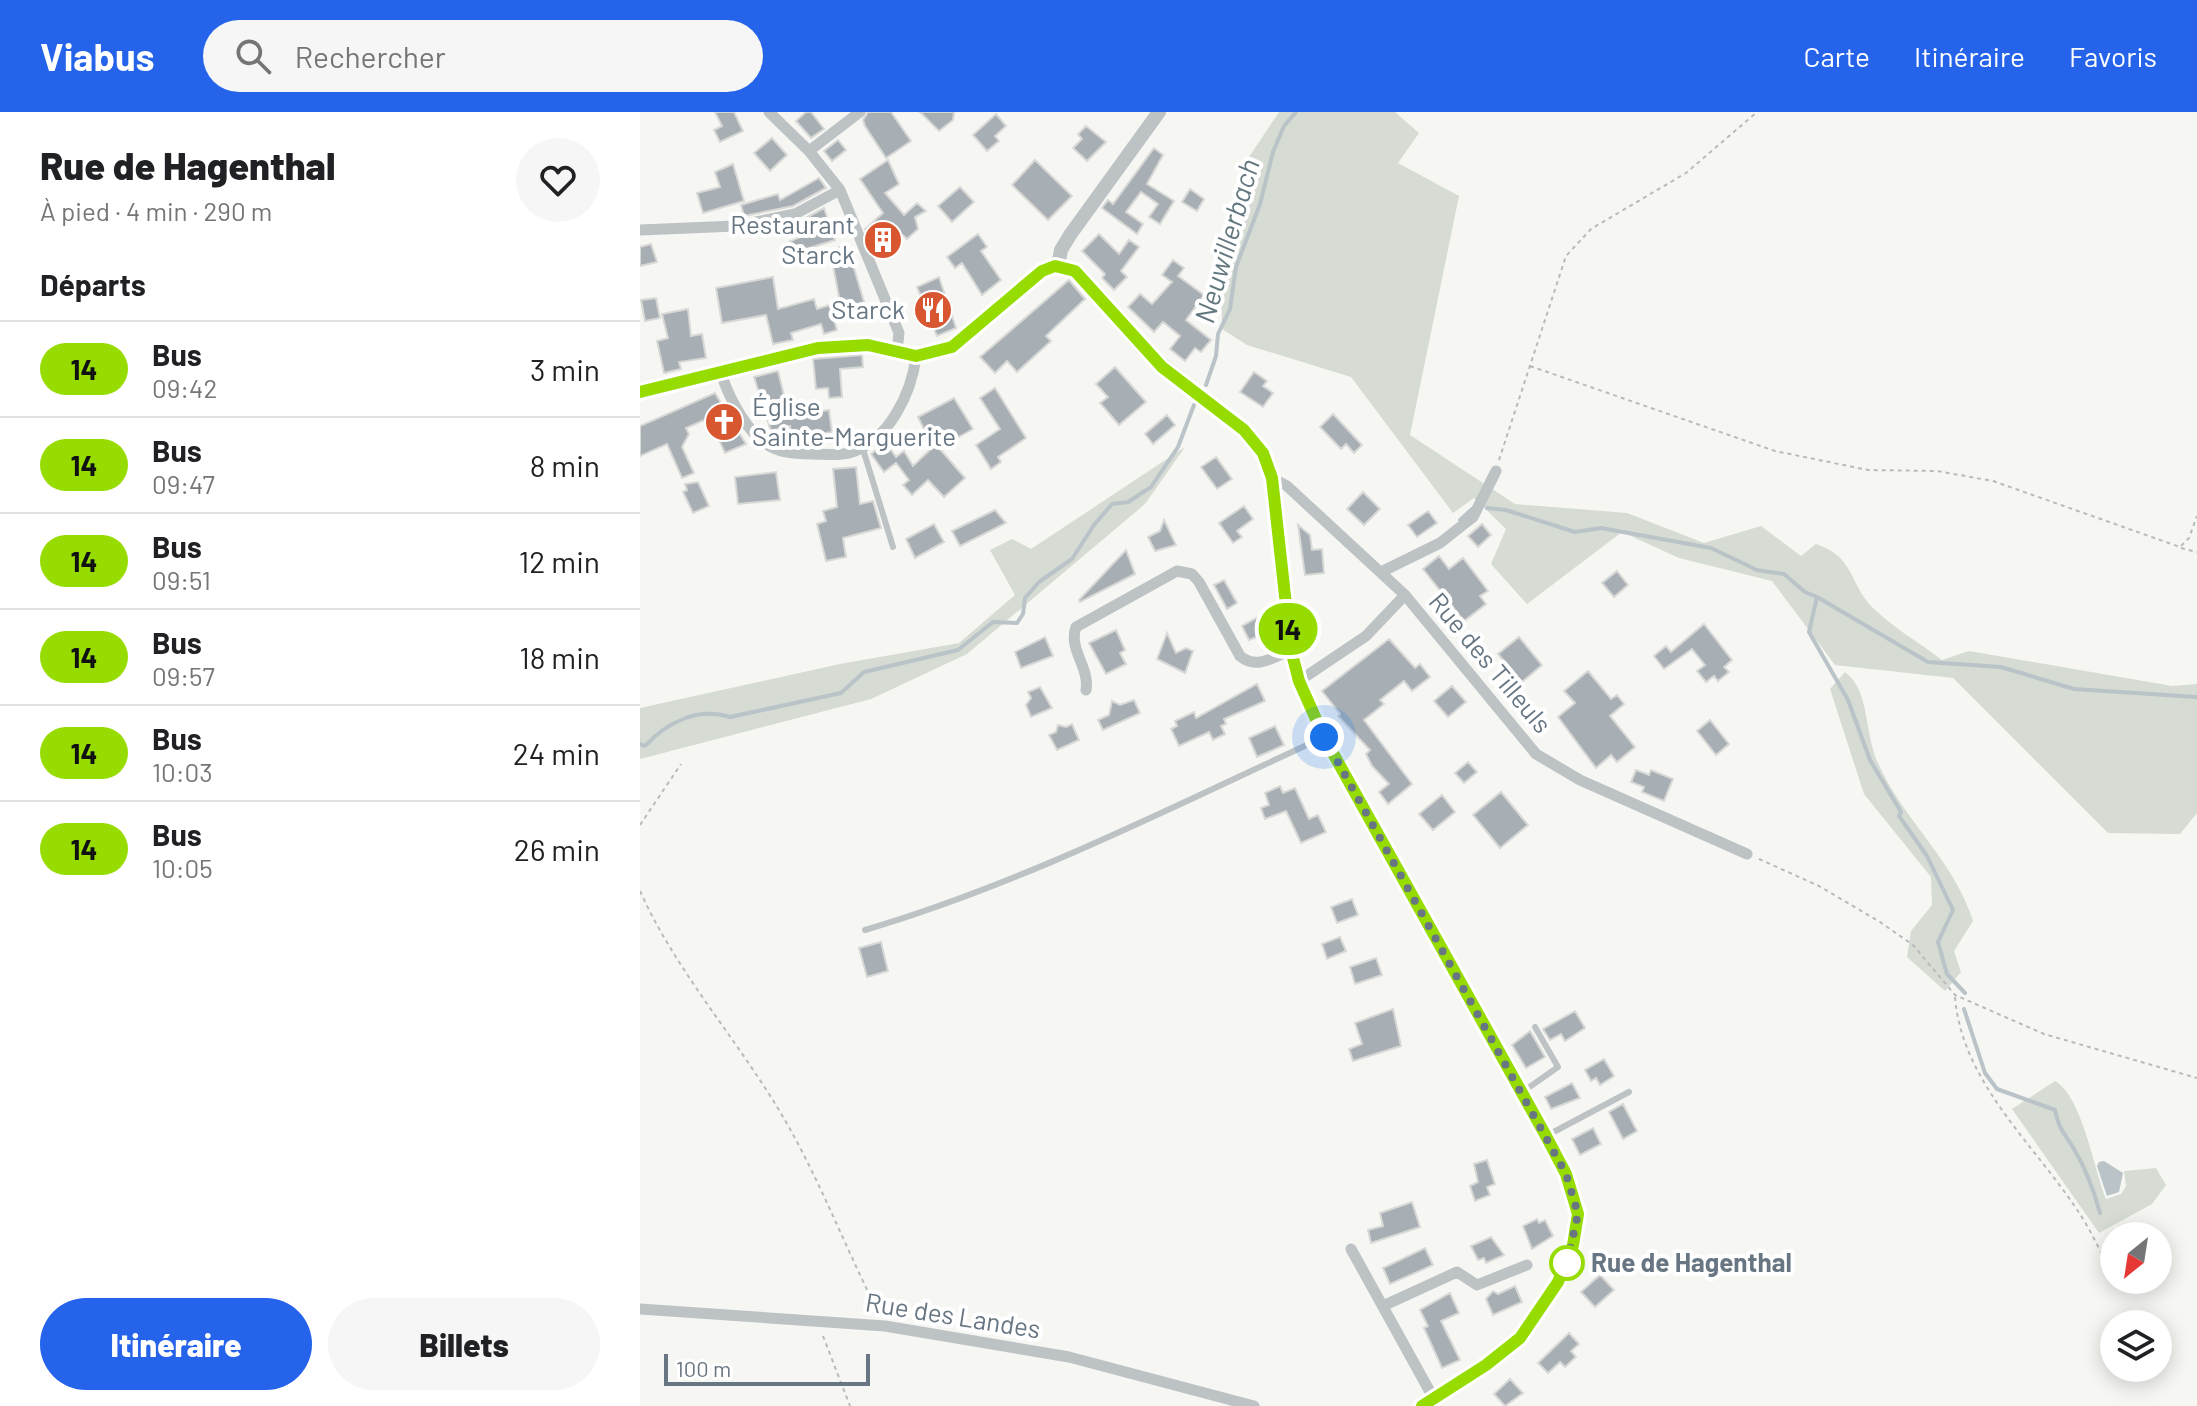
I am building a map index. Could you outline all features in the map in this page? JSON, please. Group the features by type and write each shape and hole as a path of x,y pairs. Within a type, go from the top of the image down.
{"street":[{"path":"769,112 809,151 840,190 899,333 897,351"},
{"path":"809,151 860,112"},
{"path":"1058,266 1061,250 1070,235 1159,112"},
{"path":"640,230 736,226 766,220 795,214 840,190"},
{"path":"640,392 818,348 868,345 916,356 952,347 1042,271 1058,266 1078,275 1162,367 1244,430 1263,453 1272,478 1291,650 1299,681 1324,737 1546,1136 1576,1199 1577,1226 1568,1260 1542,1310 1520,1338 1428,1402 1385,1305 1351,1249"},
{"path":"720,370 727,393 759,439 787,454 846,454 862,446 890,423 908,397 916,356"},
{"path":"1381,572 1440,543 1473,517 1496,471"},
{"name":"Rue des Tilleuls","path":"1272,478 1287,486 1405,595 1536,754 1592,786 1747,854"},
{"path":"1086,690 1087,681 1072,636 1076,627 1177,571 1192,574 1199,582 1240,656 1247,662 1259,663 1291,650"},
{"path":"1299,681 1366,636 1405,595"},
{"path":"1385,1305 1457,1272 1477,1285 1527,1265"},
{"name":"Rue des Landes","path":"640,1309 885,1326 1069,1357 1254,1406"}],"lane":[{"path":"862,446 893,547"},
{"path":"865,930 964,899 1092,845 1324,737"},
{"path":"1521,1093 1558,1067 1535,1027"},
{"path":"1546,1136 1629,1092"}],"path":[{"path":"1496,471 1566,256 1591,229 1686,173 1757,112"},
{"path":"1530,366 1775,451 1868,470 1937,471 1993,481 2197,552"},
{"path":"2180,547 2189,538 2197,516"},
{"path":"640,825 681,764"},
{"path":"1747,854 1819,886 1880,922 1913,945 1955,995 2044,1034 2197,1078"},
{"path":"640,891 656,927 700,997 786,1122 885,1326"},
{"path":"1955,995 1957,1017 1967,1047 1989,1092 2083,1218 2100,1249"},
{"path":"826,1321 821,1331 826,1350 850,1406"}],"shaded area":[{"path":"1279,112 1395,112 1419,133 1398,163 1459,196 1410,435 1515,504 1627,513 1704,543 1761,526 1801,556 1816,544 1828,549 1844,563 1872,607 1942,660 1969,651 2172,686 2197,684 2197,813 2180,834 2108,833 1953,678 1835,665 1772,581 1679,558 1622,532 1527,604 1491,564 1506,529 1474,498 1453,513 1351,377 1247,345 1222,329 1221,265 1243,166"},
{"path":"1185,447 1145,504 967,654 871,699 640,759 640,708 840,664 959,643 1015,595 990,550 1012,539 1031,549"},
{"path":"1845,672 1859,690 1874,751 1888,784 1954,879 1973,921 1954,951 1961,972 1945,991 1907,957 1911,931 1932,905 1931,877 1864,794 1830,689"},
{"path":"2055,1081 2064,1089 2080,1117 2106,1199 2121,1194 2126,1186 2124,1171 2156,1168 2166,1185 2152,1204 2119,1222 2100,1222 2099,1233 2012,1109"},
{"path":"2104,1161 2123,1173 2119,1192 2107,1196 2097,1166"}],"building":[{"path":"715,112 734,112 743,131 720,142 714,130 722,126"},
{"path":"806,112 811,112 824,129 811,138 796,121"},
{"path":"868,112 891,112 911,141 886,158 865,126 863,120"},
{"path":"920,112 954,112 953,120 939,131"},
{"path":"996,114 1006,126 995,136 999,141 987,151 973,135"},
{"path":"1086,126 1106,142 1087,161 1073,148 1082,139 1078,134"},
{"path":"772,138 787,155 770,171 754,153"},
{"path":"838,140 846,150 832,161 824,151"},
{"path":"1154,148 1163,155 1147,184 1174,201 1160,224 1149,217 1158,204 1141,192 1126,212 1143,224 1137,234 1102,208 1108,200 1113,204"},
{"path":"888,160 899,184 885,193 904,215 917,203 926,211 915,217 918,229 907,239 903,235 882,250 865,229 883,213 860,179"},
{"path":"1035,160 1072,196 1048,220 1012,185"},
{"path":"733,164 744,201 703,213 697,193 720,187 715,172"},
{"path":"819,178 826,188 793,206 744,216 741,205 778,194 780,200"},
{"path":"960,187 974,202 952,222 938,206"},
{"path":"1190,189 1204,199 1197,211 1182,202"},
{"path":"824,208 835,240 793,253 789,242 800,237 798,231 808,227 804,219"},
{"path":"978,234 987,247 981,251 1001,280 982,295 962,263 955,268 947,257"},
{"path":"1099,234 1119,254 1129,240 1139,247 1121,271 1127,277 1114,290 1102,278 1105,274 1082,251"},
{"path":"651,244 657,262 640,266 640,247"},
{"path":"847,245 865,305 833,317 837,330 824,334 821,324 791,333 793,340 773,344 766,315 722,323 716,288 773,277 778,309 814,299 817,309 840,302 830,250"},
{"path":"1173,260 1184,268 1178,276 1204,295 1186,320 1211,340 1201,352 1195,348 1185,361 1170,349 1180,336 1163,322 1154,332 1128,307 1140,294 1152,304 1172,282 1162,275"},
{"path":"939,277 956,328 937,336 917,287"},
{"path":"1069,280 1085,299 1046,336 1051,341 1017,372 1007,361 995,373 980,357"},
{"path":"656,298 660,318 645,321 641,300"},
{"path":"688,309 691,336 702,334 706,358 679,362 681,369 664,373 657,341 668,338 662,314"},
{"path":"862,355 863,367 840,369 842,397 829,398 828,388 816,389 813,359"},
{"path":"1115,367 1146,402 1119,425 1100,403 1108,397 1096,384"},
{"path":"778,371 789,416 829,410 832,432 792,439 790,426 771,431 754,377"},
{"path":"1254,372 1267,381 1263,386 1273,393 1263,407 1240,392"},
{"path":"995,388 1026,438 998,457 1001,462 991,469 976,445 1000,429 980,398"},
{"path":"715,393 746,444 725,453 709,418 686,428 689,434 682,447 694,473 682,478 667,444 640,456 640,426"},
{"path":"954,398 973,429 939,448 965,478 944,497 928,480 912,495 903,485 909,480 896,463 884,472 871,454 886,443 896,457 904,451 913,466 933,447 918,417"},
{"path":"1333,414 1362,445 1354,453 1346,444 1341,449 1320,427"},
{"path":"1167,415 1175,425 1153,444 1145,434"},
{"path":"1216,457 1232,479 1217,489 1201,467"},
{"path":"856,467 860,504 873,501 881,528 843,538 846,557 826,561 817,524 826,521 823,511 837,507 833,469"},
{"path":"776,472 780,500 738,504 735,477"},
{"path":"698,482 709,506 693,513 683,492 687,490 685,484"},
{"path":"1363,492 1380,509 1364,525 1347,509"},
{"path":"1244,506 1253,519 1237,531 1242,537 1233,543 1219,523"},
{"path":"995,510 1006,523 960,546 952,531"},
{"path":"1428,511 1437,523 1417,537 1408,525"},
{"path":"1164,520 1176,545 1155,551 1148,537 1160,531"},
{"path":"934,524 944,542 915,558 906,539"},
{"path":"1482,524 1491,535 1478,547 1468,536"},
{"path":"1298,525 1310,535 1312,550 1322,549 1324,573 1305,575"},
{"path":"1126,550 1135,574 1080,602 1079,600"},
{"path":"1439,556 1449,569 1463,558 1488,591 1480,596 1486,604 1464,621 1423,569"},
{"path":"1617,571 1628,585 1614,597 1602,583"},
{"path":"1224,580 1237,603 1227,609 1214,585"},
{"path":"1260,616 1268,633 1249,640 1242,626"},
{"path":"1704,624 1732,660 1724,667 1729,672 1718,681 1714,676 1706,682 1697,671 1705,665 1692,649 1664,669 1654,656 1666,646 1671,652"},
{"path":"1116,630 1125,650 1120,653 1126,664 1106,674 1089,643"},
{"path":"1167,633 1176,653 1186,648 1193,651 1185,673 1157,659"},
{"path":"1045,637 1053,656 1021,668 1015,652"},
{"path":"1519,637 1542,665 1522,682 1498,654"},
{"path":"1389,639 1415,668 1420,664 1430,677 1412,691 1404,681 1380,700 1384,704 1364,720 1412,784 1388,804 1379,792 1389,784 1372,766 1366,754 1370,750 1338,716 1340,714 1322,691"},
{"path":"1588,671 1611,699 1617,695 1624,704 1610,716 1635,747 1617,762 1611,755 1596,768 1558,717 1575,703 1564,691"},
{"path":"1257,684 1265,701 1224,719 1226,724 1221,726 1225,734 1213,740 1209,732 1179,746 1171,729 1177,726 1175,721 1194,712 1196,718"},
{"path":"1452,686 1466,702 1448,717 1434,701"},
{"path":"1040,687 1052,708 1031,717 1026,705 1031,698 1028,692"},
{"path":"1134,700 1140,713 1103,730 1098,720 1109,715 1112,701 1120,705"},
{"path":"1710,720 1729,744 1716,755 1697,731"},
{"path":"1072,724 1079,740 1057,750 1049,735 1056,732 1058,725 1066,727"},
{"path":"1275,726 1284,745 1257,757 1249,738"},
{"path":"1468,762 1477,772 1464,783 1455,773"},
{"path":"1636,770 1649,775 1651,770 1673,779 1664,801 1642,792 1644,787 1631,782"},
{"path":"1280,786 1283,793 1295,788 1309,819 1318,815 1326,832 1301,843 1286,811 1265,819 1261,808 1269,805 1265,793"},
{"path":"1501,792 1528,825 1500,848 1473,815"},
{"path":"1442,795 1455,812 1433,830 1419,814"},
{"path":"1352,899 1358,915 1337,923 1331,907"},
{"path":"1340,937 1346,951 1327,959 1322,944"},
{"path":"881,942 888,971 867,977 859,948"},
{"path":"1376,958 1382,975 1355,984 1350,967"},
{"path":"1393,1009 1401,1046 1353,1061 1349,1049 1362,1044 1355,1023"},
{"path":"1575,1011 1585,1028 1565,1041 1561,1034 1550,1040 1543,1029"},
{"path":"1530,1031 1545,1057 1526,1068 1512,1045"},
{"path":"1604,1059 1614,1076 1600,1085 1596,1078 1591,1081 1585,1070"},
{"path":"1572,1083 1580,1098 1551,1109 1545,1097"},
{"path":"1623,1104 1637,1131 1623,1139 1609,1112"},
{"path":"1593,1128 1601,1144 1580,1155 1572,1139"},
{"path":"1487,1160 1495,1184 1487,1187 1490,1195 1475,1201 1470,1186 1478,1182 1474,1164"},
{"path":"1412,1202 1420,1227 1371,1243 1368,1230 1383,1226 1380,1213"},
{"path":"1537,1219 1539,1223 1545,1220 1553,1236 1532,1249 1523,1226"},
{"path":"1491,1237 1504,1255 1486,1263 1484,1258 1478,1260 1471,1246"},
{"path":"1425,1248 1433,1265 1390,1284 1383,1268"},
{"path":"1600,1275 1614,1290 1595,1307 1581,1292"},
{"path":"1515,1286 1522,1302 1493,1315 1486,1299 1493,1291 1498,1294"},
{"path":"1450,1293 1459,1313 1441,1321 1460,1360 1442,1368 1424,1328 1428,1326 1420,1310"},
{"path":"1569,1333 1579,1344 1571,1351 1576,1357 1565,1367 1560,1362 1548,1373 1538,1363"},
{"path":"1510,1379 1523,1393 1505,1406 1494,1394"}],"waterway":[{"name":"Neuwillerbach","path":"1206,385 1216,356 1218,334 1230,309 1236,267 1260,204 1273,152 1284,126 1296,112"},
{"name":"Neuwillerbach","path":"640,744 645,746 663,730 695,715 730,717 841,693 864,672 958,650 993,622 1017,623 1023,614 1025,598 1039,582 1072,559 1112,504 1128,502 1151,487 1178,447 1194,405"},
{"path":"1487,508 1506,510 1575,532 1601,528 1711,548 1757,570 1784,574 1805,592 1817,597 1809,632 1848,700 1870,760 1901,812 1899,816 1927,856 1953,910 1938,942 1947,974 1965,993"},
{"path":"1460,520 1472,509"},
{"path":"1817,597 1928,662 2001,667 2074,689 2197,697"},
{"path":"1964,1009 1985,1073 1997,1089 2055,1110 2060,1126 2086,1172 2100,1213"}],"bus line":[{"name":"14","path":"640,392 818,348 868,345 916,356 936,353 952,347 1046,268 1058,266 1075,271 1142,348 1244,430 1263,453 1272,478 1291,650 1299,681 1324,737 1546,1136 1576,1199 1578,1214 1573,1245 1542,1310 1506,1351 1422,1406"}],"place":[{"name":"Restaurant Starck","path":"883,240"},
{"name":"Starck","path":"933,310"},
{"name":"Église Sainte-Marguerite","path":"724,422"},
{"name":"Rue de Hagenthal","path":"1567,1263"}],"route":[{"path":"1324,737 1566,1174 1578,1214 1567,1263"}]}
